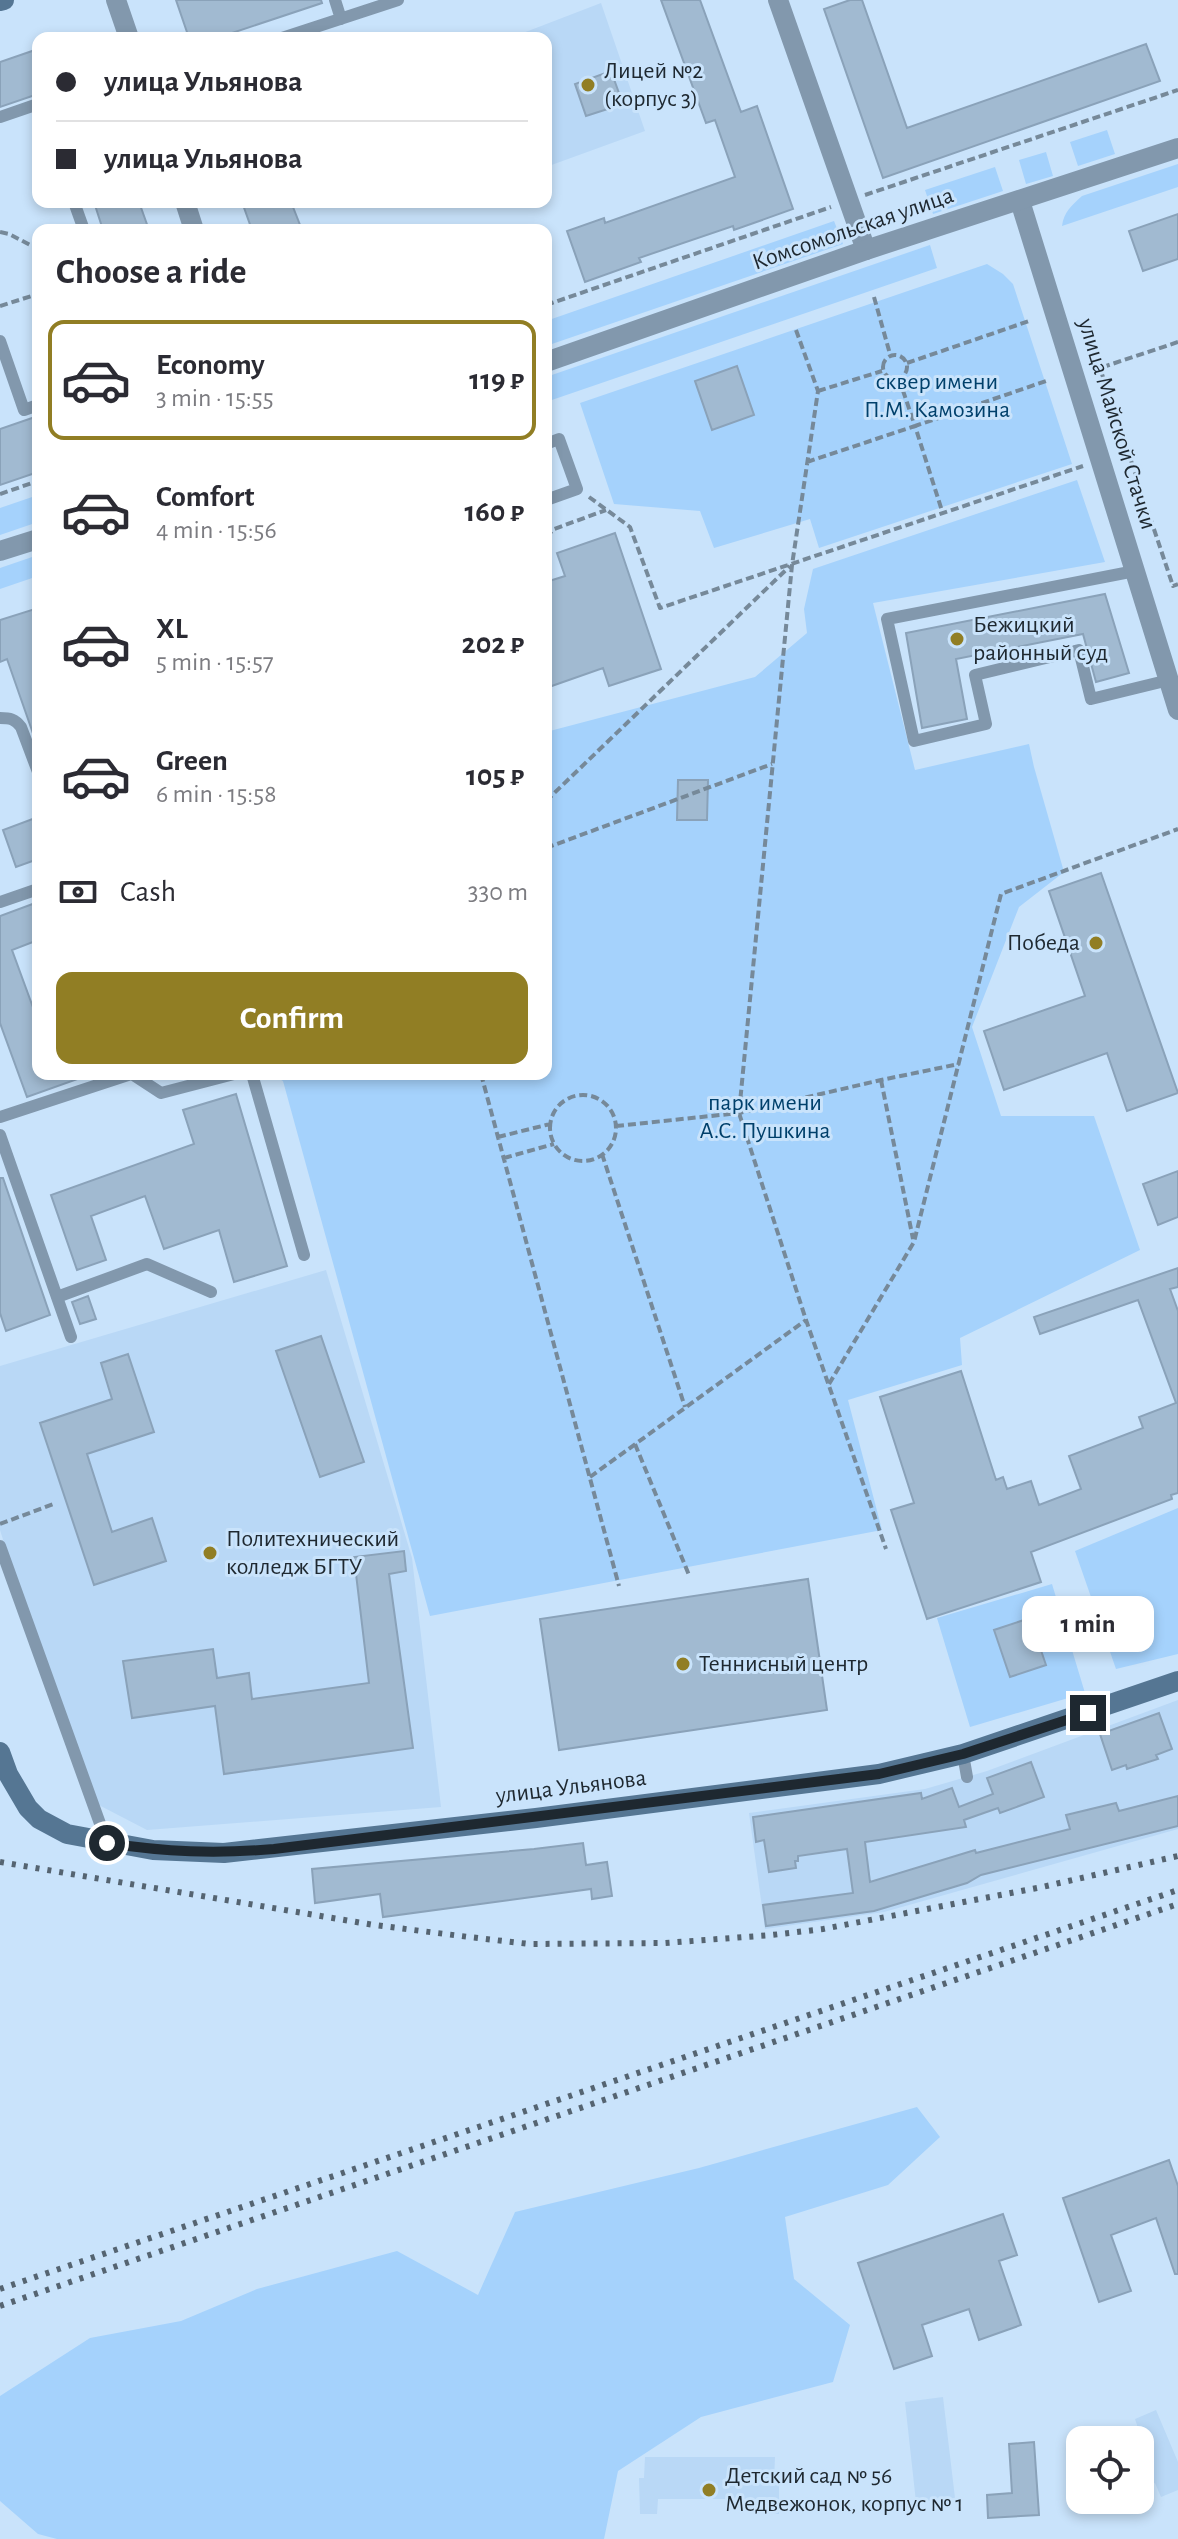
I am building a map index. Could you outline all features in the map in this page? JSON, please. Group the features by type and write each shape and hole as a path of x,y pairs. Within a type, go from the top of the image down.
{"main road":[{"name":"улица Ульянова","path":"0,1752 17,1792 28,1808 39,1819 67,1834 153,1850 224,1853 879,1774 963,1754 1178,1681"}],"street":[{"path":"116,0 127,32"},
{"path":"778,0 866,250"},
{"name":"Комсомольская улица","path":"552,360 866,250 1178,148"},
{"name":"улица Майской Стачки","path":"1020,201 1178,710"},
{"path":"0,551 32,541"}],"lane":[{"path":"335,0 341,19"},
{"path":"301,32 398,0"},
{"path":"0,117 32,106"},
{"path":"0,341 24,410 32,407"},
{"path":"552,442 559,439 577,489 552,498"},
{"path":"1135,571 887,619 914,741 986,724 975,675 1079,650 1091,699 1169,680"},
{"path":"0,718 16,721 32,756"},
{"path":"0,902 32,891"},
{"path":"0,1117 114,1080"},
{"path":"141,1080 161,1093 211,1080"},
{"path":"254,1080 304,1255"},
{"path":"0,1135 71,1337"},
{"path":"57,1297 147,1264 211,1292"},
{"path":"0,1546 107,1843"},
{"path":"963,1754 967,1777"}],"path":[{"path":"0,232 32,246"},
{"path":"0,306 32,296"},
{"path":"874,297 890,354"},
{"path":"907,363 1029,321"},
{"path":"796,330 818,391 792,565 739,1113 806,1320 886,1549"},
{"path":"1178,342 1100,368 1173,586 1178,584"},
{"path":"890,354 900,355 907,363 907,373 899,379 889,379 882,371 883,361 890,354"},
{"path":"818,391 882,371"},
{"path":"899,379 943,514"},
{"path":"807,463 1049,380"},
{"path":"577,489 630,527 660,608 1079,468"},
{"path":"0,494 32,483"},
{"path":"552,531 606,510"},
{"path":"552,795 792,565"},
{"path":"552,846 773,764"},
{"path":"829,1384 914,1242 1001,894 1178,829"},
{"path":"616,1126 739,1113 959,1064"},
{"path":"483,1080 619,1586"},
{"path":"881,1080 914,1242"},
{"path":"589,1095 608,1106 616,1126 610,1147 602,1154 581,1161 571,1158 554,1144 550,1124 553,1113 568,1098 589,1095"},
{"path":"498,1137 550,1124"},
{"path":"504,1158 554,1144"},
{"path":"602,1154 685,1408"},
{"path":"590,1477 806,1320"},
{"path":"635,1444 689,1575"},
{"path":"0,1524 56,1503"}],"shaded area":[{"name":"Лицей №2 (корпус 3)","path":"601,3 645,131 552,165 552,32 526,32"},
{"name":"Политехнический колледж БГТУ","path":"326,1270 412,1558 441,1807 147,1830 93,1802 61,1723 0,1530 0,1366"},
{"path":"1178,1700 1178,1829 884,1912 765,1929 749,1813 925,1789 987,1771"},
{"path":"943,2397 955,2498 916,2502 905,2402"},
{"path":"1156,2410 1178,2462 1178,2490 1161,2497 1154,2483 1154,2426 1137,2426 1135,2419"},
{"name":"Детский сад № 56 Медвежонок, корпус № 1","path":"645,2457 775,2457 774,2481 779,2481 779,2514 761,2514 761,2499 658,2499 657,2514 640,2514 639,2478 644,2478"}],"green space":[{"path":"1107,130 1115,154 1078,166 1070,142"},
{"path":"1046,152 1053,176 1026,184 1019,160"},
{"path":"1178,164 1178,187 1062,226 1064,217 1082,196"},
{"path":"995,167 1003,191 933,214 925,190"},
{"path":"834,221 843,244 552,344 552,319"},
{"path":"930,245 937,268 552,400 552,375"},
{"name":"сквер имени П.М. Камозина","path":"987,264 1013,284 1072,464 819,548 810,519 714,548 700,511 614,504 580,403"},
{"name":"парк имени А.С. Пушкина","path":"1077,480 1105,562 873,603 915,770 1029,744 1064,872 1019,907 972,1027 1001,1116 1094,1116 1140,1250 960,1338 962,1365 848,1400 882,1530 430,1616 281,1080 552,1080 552,730 755,677 807,633 804,609 813,569"},
{"path":"32,497 32,524 0,535 0,508"},
{"path":"32,557 32,578 0,589 0,568"},
{"path":"1178,1508 1178,1654 1116,1669 1075,1551"},
{"path":"1052,1584 1085,1693 970,1727 937,1618"},
{"path":"917,2107 940,2137 888,2185 785,2217 794,2279 850,2325 833,2382 701,2417 618,2471 604,2539 57,2539 38,2534 0,2501 0,2396 90,2338 181,2321 257,2289 397,2251 478,2295 515,2212 699,2168"}],"building":[{"path":"176,0 321,0 322,3 235,32 187,32"},
{"path":"661,0 700,0 741,112 757,106 793,209 639,258 641,262 585,282 567,231 604,218 605,223 735,177 715,120 706,123"},
{"path":"850,0 862,0 907,128 1146,44 1160,81 883,178 824,9"},
{"path":"32,51 32,96 0,107 0,62"},
{"path":"611,71 623,104 586,116 575,84"},
{"path":"96,208 141,208 147,224 101,224"},
{"path":"244,208 293,208 300,224 250,224"},
{"path":"1178,214 1178,259 1143,271 1129,231"},
{"path":"737,366 754,415 712,430 695,381"},
{"path":"32,418 32,474 0,485 0,429"},
{"path":"615,533 661,669 609,686 603,668 552,686 552,580 565,576 557,553"},
{"path":"1105,594 1129,673 1096,682 1083,634 956,659 967,719 922,728 906,633"},
{"path":"32,610 32,731 7,659 0,662 0,620"},
{"path":"678,780 708,780 707,820 677,820"},
{"path":"32,819 32,861 16,867 3,830"},
{"name":"Победа","path":"1101,873 1178,1093 1127,1111 1107,1053 1004,1090 984,1031 1085,996 1049,891"},
{"path":"32,904 32,942 12,950 32,1005 32,1080 75,1080 27,1097 0,1023 0,916"},
{"path":"236,1094 287,1266 234,1282 219,1230 164,1249 145,1196 91,1216 106,1260 77,1270 51,1195 194,1144 183,1110"},
{"path":"1178,1171 1178,1217 1158,1225 1143,1184"},
{"path":"0,1178 3,1178 50,1315 6,1331 0,1313"},
{"path":"1178,1268 1178,1287 1170,1289 1178,1311 1178,1493 1171,1495 1172,1499 1031,1552 1041,1582 927,1619 891,1510 914,1503 880,1397 961,1371 996,1480 1003,1477 1007,1489 1031,1481 1039,1505 1081,1489 1069,1456 1143,1428 1139,1417 1176,1403 1138,1300 1040,1334 1034,1317"},
{"path":"88,1296 96,1319 80,1324 72,1302"},
{"path":"321,1336 364,1462 320,1477 276,1351"},
{"path":"128,1354 154,1432 87,1454 112,1532 152,1518 166,1561 94,1585 40,1423 112,1399 101,1363"},
{"path":"404,1551 406,1571 389,1574 413,1748 224,1774 215,1706 132,1718 123,1661 213,1649 217,1678 249,1673 252,1699 369,1683 354,1557"},
{"name":"Теннисный центр","path":"808,1579 827,1710 559,1750 540,1619"},
{"path":"1030,1618 1046,1665 1010,1677 994,1630"},
{"path":"1159,1713 1172,1749 1156,1755 1158,1759 1127,1769 1126,1765 1112,1770 1100,1734"},
{"path":"1031,1762 1044,1797 1000,1813 998,1808 964,1820 966,1827 865,1842 870,1882 975,1850 976,1853 1070,1829 1066,1815 1116,1803 1119,1811 1178,1796 1178,1826 981,1875 967,1883 874,1911 766,1926 763,1905 853,1893 847,1849 798,1856 796,1868 769,1872 764,1840 756,1842 753,1817 921,1793 922,1799 952,1788 959,1807 993,1794 987,1778"},
{"path":"583,1843 586,1865 607,1862 612,1896 592,1899 591,1889 383,1917 380,1894 315,1903 312,1869"},
{"path":"1169,2160 1178,2186 1178,2274 1175,2274 1156,2218 1111,2235 1131,2291 1099,2302 1063,2198"},
{"path":"1003,2214 1017,2255 999,2261 1021,2325 979,2340 969,2309 922,2325 932,2356 894,2369 858,2263"},
{"path":"1034,2442 1039,2515 988,2518 987,2495 1012,2493 1009,2444"}],"railway":[{"path":"0,1862 374,1925 529,1944 665,1943 823,1929 1042,1887 1178,1856"},
{"path":"0,2289 1178,1890"},
{"path":"0,2306 1178,1904"}],"place":[{"name":"Лицей №2 (корпус 3)","path":"588,85"},
{"name":"Бежицкий районный суд","path":"957,639"},
{"name":"Победа","path":"1096,943"},
{"name":"Политехнический колледж БГТУ","path":"210,1553"},
{"name":"Теннисный центр","path":"683,1664"},
{"name":"Детский сад № 56 Медвежонок, корпус № 1","path":"709,2490"}],"route":[{"path":"107,1843 153,1850 224,1853 274,1849 879,1774 963,1754 1088,1713"}]}
